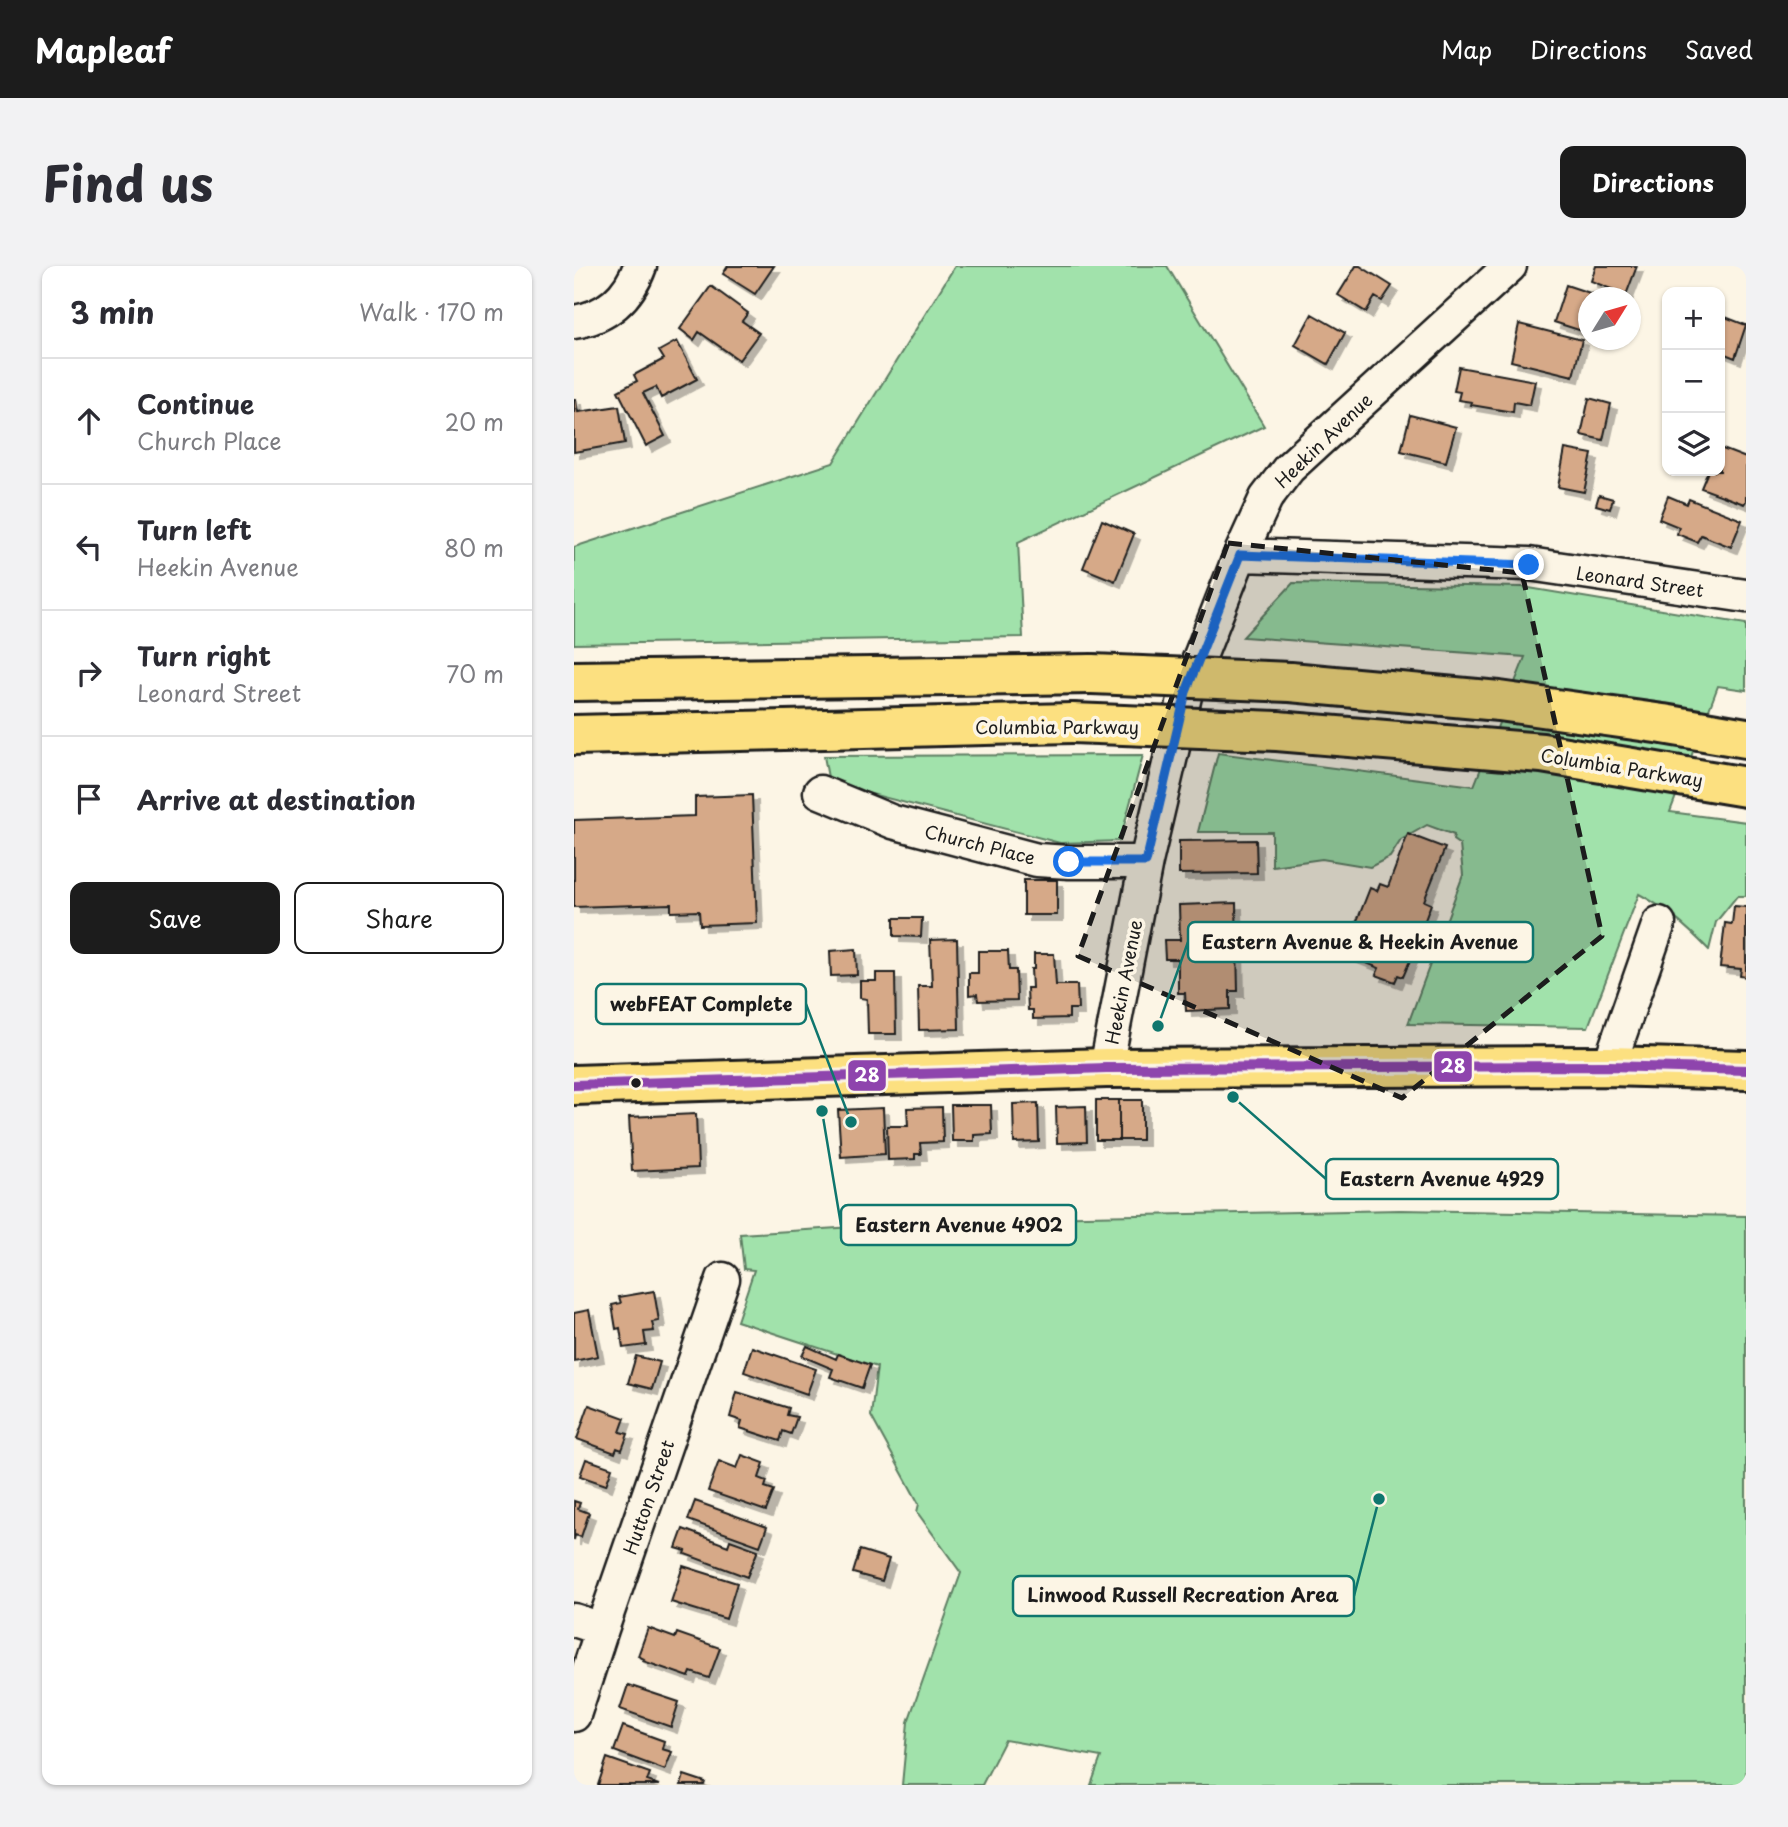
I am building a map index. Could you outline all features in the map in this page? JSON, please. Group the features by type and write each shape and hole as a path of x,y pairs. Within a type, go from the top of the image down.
{"main road":[{"path":"574,681 1093,674 1290,682 1499,701 1746,738"},
{"name":"Columbia Parkway","path":"574,735 1072,723 1277,731 1542,753 1746,787"},
{"path":"574,1085 1106,1068 1609,1066 1746,1069"}],"street":[{"path":"574,321 587,320 607,312 623,298 635,281 640,266"},
{"name":"Heekin Avenue","path":"1106,1068 1146,862 1186,692 1265,498 1289,468 1510,266"},
{"name":"Leonard Street","path":"1240,555 1529,565 1746,596"},
{"name":"Church Place","path":"820,792 892,822 1037,860 1146,862"},
{"path":"1609,1066 1659,923"},
{"name":"Hutton Street","path":"574,1716 588,1624 723,1279"}],"highlighted area":[{"path":"1228,543 1522,573 1602,936 1402,1098 1078,956"}],"green space":[{"path":"955,266 1167,266 1264,426 1018,542 1023,637 574,644 574,547 833,463"},
{"path":"1293,583 1523,587 1746,624 1746,690 1718,686 1670,812 1746,822 1746,896 1737,896 1716,922 1709,950 1676,919 1639,894 1588,1027 1408,1024 1463,875 1460,845 1453,840 1454,835 1427,825 1401,840 1390,857 1370,867 1322,859 1272,866 1272,832 1198,832 1218,753 1474,786 1525,657 1243,637"},
{"path":"1143,755 1120,841 1060,843 829,783 824,756"},
{"path":"1400,1210 1746,1216 1746,1785 1091,1785 1101,1757 1005,1740 982,1785 902,1785 908,1722 961,1573 917,1512 919,1504 871,1416 877,1367 737,1321 754,1270 744,1269 740,1234 902,1224 939,1218 948,1221"}],"building":[{"path":"728,266 774,266 755,294 723,274"},
{"path":"1356,266 1392,286 1382,301 1375,297 1366,312 1338,295"},
{"path":"1596,266 1637,266 1629,287 1606,287 1591,281"},
{"path":"1566,285 1578,289 1578,330 1554,322"},
{"path":"711,286 748,313 742,321 759,333 739,360 699,332 694,340 680,329"},
{"path":"1312,314 1345,333 1328,364 1295,345"},
{"path":"1725,317 1746,325 1735,358 1725,354"},
{"path":"1519,324 1578,339 1580,350 1573,376 1511,361"},
{"path":"677,341 697,379 661,398 656,387 643,393 665,436 646,446 618,391 637,381 634,375 664,359 659,351"},
{"path":"1459,367 1535,381 1530,405 1514,402 1513,412 1471,405 1472,402 1458,400 1460,392 1454,391"},
{"path":"1589,398 1611,404 1603,440 1581,435"},
{"path":"574,399 578,412 619,406 625,443 574,452"},
{"path":"1410,415 1456,427 1446,462 1401,451"},
{"path":"1565,449 1592,454 1584,492 1558,487"},
{"path":"1725,450 1746,458 1744,504 1701,488 1706,476 1725,476"},
{"path":"1599,495 1613,499 1610,509 1596,505"},
{"path":"1668,496 1687,504 1689,499 1742,520 1731,547 1701,535 1697,542 1677,534 1679,527 1659,519"},
{"path":"1102,520 1134,534 1115,581 1083,568"},
{"path":"752,795 757,923 700,925 699,911 671,912 671,904 574,907 574,820 695,816 695,797"},
{"path":"1408,834 1445,848 1424,901 1431,904 1409,963 1403,977 1398,975 1395,982 1376,975 1379,968 1344,954 1370,888 1377,891 1380,884 1388,887"},
{"path":"1256,840 1257,873 1179,874 1179,841"},
{"path":"1024,880 1057,880 1057,915 1024,915"},
{"path":"1236,903 1238,991 1230,991 1230,1009 1186,1011 1185,993 1178,993 1178,959 1165,959 1164,940 1180,940 1179,905"},
{"path":"1734,906 1746,907 1746,977 1740,976 1741,969 1720,967 1725,923 1732,924"},
{"path":"894,918 922,918 921,937 894,936"},
{"path":"957,939 959,1029 919,1030 918,986 932,986 930,940"},
{"path":"856,949 857,975 831,976 830,951"},
{"path":"978,951 1008,951 1009,970 1016,970 1017,1000 978,1001 977,994 969,995 969,973 978,973"},
{"path":"1034,954 1054,954 1056,985 1077,985 1078,1009 1069,1009 1069,1018 1033,1019 1033,1010 1028,1010 1027,988 1032,988 1031,969 1034,969"},
{"path":"876,973 895,973 896,1034 868,1034 867,999 860,998 860,981 876,981"},
{"path":"1096,1100 1119,1100 1119,1140 1096,1140"},
{"path":"1119,1100 1142,1100 1142,1140 1119,1140"},
{"path":"1038,1103 1039,1142 1014,1143 1013,1104"},
{"path":"951,1105 991,1105 992,1134 974,1135 974,1141 952,1141"},
{"path":"1086,1106 1087,1142 1057,1143 1056,1107"},
{"path":"942,1107 943,1142 920,1143 921,1154 915,1154 915,1159 888,1160 887,1126 908,1126 907,1108"},
{"path":"883,1108 885,1154 841,1157 838,1110"},
{"path":"696,1114 698,1168 632,1171 629,1117"},
{"path":"654,1291 659,1321 652,1322 654,1331 644,1332 646,1345 623,1348 612,1305 621,1303 619,1297"},
{"path":"589,1310 598,1356 574,1361 574,1313"},
{"path":"807,1346 836,1359 838,1354 870,1365 862,1388 830,1377 833,1369 802,1356"},
{"path":"752,1347 816,1369 807,1394 744,1372"},
{"path":"636,1356 660,1362 652,1389 628,1383"},
{"path":"737,1392 789,1408 787,1415 797,1417 791,1434 783,1431 780,1441 740,1428 742,1421 730,1417"},
{"path":"589,1405 625,1418 620,1432 628,1434 622,1450 617,1448 615,1453 577,1439"},
{"path":"742,1455 764,1463 759,1478 767,1481 765,1487 774,1490 766,1511 708,1491 719,1461 737,1468"},
{"path":"586,1459 612,1468 606,1485 580,1476"},
{"path":"574,1501 580,1503 578,1509 589,1513 581,1537 575,1535 574,1540"},
{"path":"695,1501 767,1527 760,1546 688,1520"},
{"path":"683,1529 728,1546 730,1540 758,1550 747,1577 685,1554 686,1551 676,1548"},
{"path":"860,1550 889,1559 882,1581 853,1573"},
{"path":"683,1566 737,1583 726,1619 671,1602"},
{"path":"648,1628 675,1638 677,1633 720,1648 709,1678 691,1672 689,1677 643,1661 644,1659 638,1656"},
{"path":"628,1685 679,1702 671,1727 620,1709"},
{"path":"623,1726 664,1741 662,1749 672,1752 665,1770 614,1751"},
{"path":"607,1758 650,1773 647,1781 659,1785 598,1785"},
{"path":"684,1775 705,1782 704,1785 681,1785"}],"transit line":[{"name":"28","path":"574,1085 1106,1068 1609,1066 1746,1070"}],"place":[{"name":"Eastern Avenue & Heekin Avenue","path":"1158,1026"},
{"name":"Eastern Avenue 4929","path":"1233,1097"},
{"name":"Eastern Avenue 4902","path":"822,1111"},
{"name":"webFEAT Complete","path":"851,1122"},
{"name":"Linwood Russell Recreation Area","path":"1379,1499"}],"route":[{"path":"1069,862 1146,862 1186,692 1240,555 1529,565"}]}
